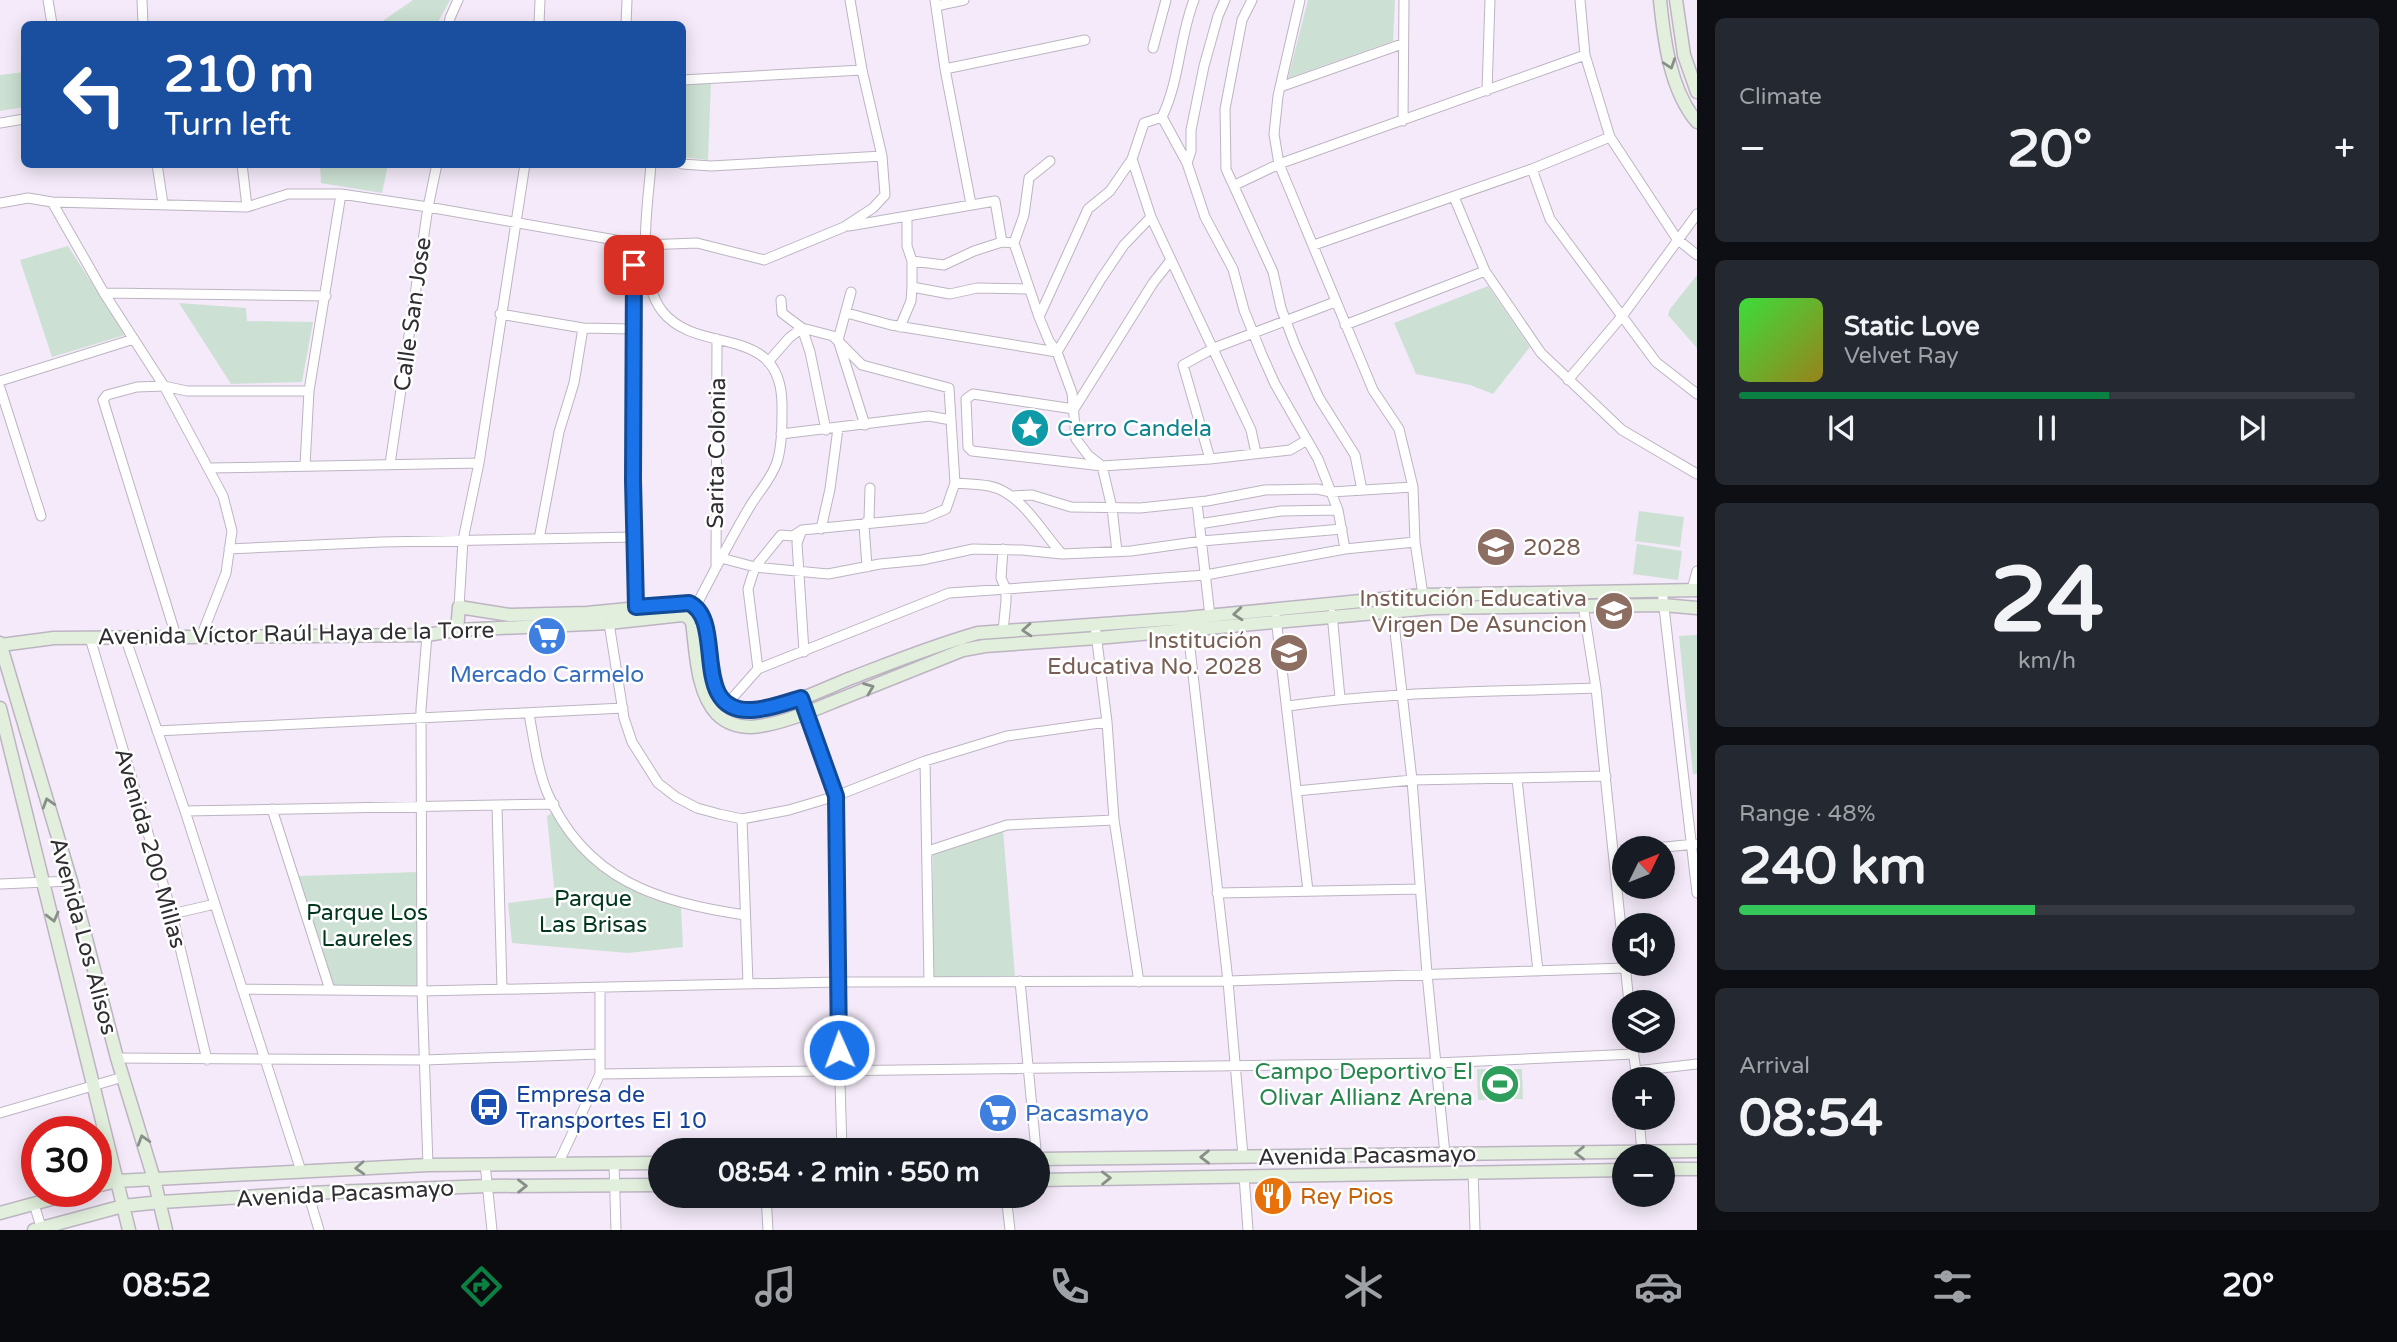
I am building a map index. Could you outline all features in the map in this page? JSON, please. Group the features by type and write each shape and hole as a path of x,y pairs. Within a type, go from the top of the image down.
{"street":[{"path":"48,0 52,21"},
{"path":"142,0 143,21"},
{"path":"450,21 458,0"},
{"path":"539,21 540,0"},
{"path":"626,21 627,0"},
{"path":"0,202 28,198 52,202 247,207 288,194 341,194 639,244 697,243 764,260 844,227 873,208 885,195 882,156 862,69 850,0"},
{"path":"964,0 936,3 945,69 971,204"},
{"path":"1153,48 1166,0"},
{"path":"1163,117 1171,98 1188,16 1194,0"},
{"path":"1187,163 1204,66 1225,0"},
{"path":"1252,0 1242,20 1225,109 1226,169 1273,272 1281,308 1295,345 1319,398 1355,455 1362,490"},
{"path":"1300,0 1280,87 1274,134 1279,163 1373,390 1399,429 1413,487 1415,542 1423,595"},
{"path":"1403,121 1404,0"},
{"path":"1487,91 1490,0"},
{"path":"1580,0 1585,55 1610,137 1676,239 1697,256"},
{"path":"1660,0 1665,48 1689,113 1697,122"},
{"path":"1676,0 1684,55 1697,92"},
{"path":"945,69 1085,40"},
{"path":"1280,87 1402,44"},
{"path":"1235,185 1279,163 1585,55"},
{"path":"686,80 862,69"},
{"path":"1039,317 1088,209 1110,191 1132,159 1144,122 1163,117"},
{"path":"1163,117 1187,163 1205,217 1233,269 1244,310 1275,384 1318,458 1338,510 1345,549"},
{"path":"0,122 21,120"},
{"path":"1314,245 1532,169 1610,137"},
{"path":"686,164 711,166 882,156"},
{"path":"1132,159 1151,217 1251,430 1256,453"},
{"path":"1050,161 1029,178 1024,215 1014,243 1039,317 1057,352 1072,393 1076,439 1088,455 1102,466 1112,508 1117,552"},
{"path":"158,168 163,204"},
{"path":"242,168 247,207"},
{"name":"Calle San Jose","path":"390,464 436,168"},
{"path":"457,630 463,540 479,463 524,168"},
{"path":"636,607 632,329 639,244 650,168"},
{"path":"1532,169 1550,219 1656,362 1697,394"},
{"path":"305,465 309,391 341,194"},
{"path":"1454,197 1485,271 1541,353 1622,430 1697,474"},
{"path":"844,227 995,201 1002,243"},
{"path":"52,202 104,293 164,386 223,495 232,531 226,573 201,637"},
{"path":"1568,380 1623,315 1676,239 1697,214"},
{"path":"900,327 911,302 912,287 912,261 907,246 907,216"},
{"path":"1057,352 1124,245 1151,217"},
{"path":"912,261 944,265 974,251 1002,243 1014,243"},
{"path":"639,244 654,297 663,311 683,327 742,345 775,368 781,382 783,401 777,461 768,482 751,505 696,606 704,616 716,689 728,704 749,710 766,708 801,698 947,642 978,633 1188,631 1276,617 1392,606 1432,608 1582,599 1662,590 1695,590 1697,571"},
{"path":"1074,409 1153,283 1171,260"},
{"path":"1345,325 1485,271"},
{"path":"912,287 950,293 977,288 1029,289"},
{"path":"851,292 838,340 865,425"},
{"path":"104,293 326,296"},
{"path":"758,669 748,589 755,567 781,535 793,536 802,530 925,518 946,509 955,483 948,388 862,365 838,340 802,328 782,313 780,300"},
{"path":"1210,459 1183,365 1214,348 1335,302"},
{"path":"847,313 900,327 1057,352"},
{"path":"500,314 583,328 632,329"},
{"path":"539,539 559,432 574,383 583,328"},
{"path":"768,362 789,338 802,328"},
{"path":"802,328 816,374 826,430"},
{"path":"0,381 134,339"},
{"name":"Sarita Colonia","path":"716,567 717,339"},
{"path":"176,636 103,400 107,395 137,387 164,386 187,391 309,391"},
{"path":"0,388 41,516"},
{"path":"1074,409 973,394 965,399 968,447 972,451 1102,466 1210,459 1290,450 1307,440"},
{"path":"781,434 929,416 951,420"},
{"path":"821,529 830,489 838,428"},
{"path":"210,468 479,463"},
{"path":"955,483 991,486 1012,496 1029,512 1062,554"},
{"path":"1012,496 1032,495 1071,507 1140,509 1197,503 1265,490 1317,489 1331,492 1413,487"},
{"path":"867,567 864,525 869,519 870,488"},
{"path":"1197,503 1210,616"},
{"path":"1199,524 1281,512 1338,510"},
{"path":"721,558 755,567 828,574 922,560 973,549 1062,554 1117,552 1202,541 1342,529"},
{"path":"802,530 797,543 804,652"},
{"path":"229,549 635,537"},
{"path":"728,704 758,669 949,593 1206,575 1345,549 1415,542"},
{"path":"1003,550 1001,578 1006,589 1003,631"},
{"path":"1662,590 1695,844 1697,893"},
{"path":"1392,606 1423,595 1582,599 1697,608"},
{"path":"1582,599 1596,688 1612,842"},
{"name":"Avenida Víctor Raúl Haya de la Torre","path":"459,607 510,615 587,613 689,603 696,606"},
{"path":"1392,606 1404,695 1445,1154"},
{"path":"1332,611 1339,698"},
{"name":"Avenida Víctor Raúl Haya de la Torre","path":"0,644 54,638 427,635 457,630 608,623 682,615 692,622 704,693 718,715 733,724 749,727 805,713"},
{"path":"805,713 962,650 1210,616 1276,617"},
{"path":"1276,617 1308,891"},
{"path":"608,623 623,708 632,742 659,783 676,797 697,808 742,819 789,810 836,796 925,761 1007,736 1107,722"},
{"path":"1188,631 1228,981 1243,1156"},
{"path":"1096,632 1107,722 1114,820 1139,982"},
{"path":"427,635 421,709 422,991 428,1165"},
{"path":"125,637 185,811 301,1171"},
{"name":"Avenida 200 Millas","path":"90,638 172,914 207,1060"},
{"name":"Avenida Los Alisos","path":"0,644 71,881 117,1058 154,1179 166,1230"},
{"path":"1288,705 1339,698 1596,688"},
{"path":"801,698 836,796 838,814 837,982 842,1138"},
{"name":"Avenida Los Alisos","path":"0,708 129,1230"},
{"path":"157,730 623,708"},
{"path":"529,714 538,763 547,791 561,818 592,858 648,893 697,908 745,915"},
{"path":"925,761 929,981"},
{"path":"1296,791 1412,780 1605,776"},
{"path":"1517,779 1538,971"},
{"path":"185,811 554,804"},
{"path":"497,806 502,989"},
{"path":"272,809 330,990"},
{"path":"742,819 748,984"},
{"path":"928,851 1007,825 1114,820"},
{"path":"1675,846 1695,844"},
{"path":"0,884 71,881"},
{"path":"1217,893 1420,889"},
{"path":"172,914 215,904"},
{"path":"242,989 422,991 837,982 1228,981 1612,967"},
{"path":"1020,981 1035,1138"},
{"path":"558,1164 600,1074 600,989"},
{"path":"117,1058 424,1060 600,1054"},
{"path":"600,1074 1237,1067 1436,1063 1633,1054 1635,1067"},
{"path":"1675,1068 1697,1064"},
{"path":"0,1113 123,1077"},
{"name":"Avenida Pacasmayo","path":"1675,1151 1697,1151"},
{"path":"1697,1151 1697,1161"},
{"name":"Avenida Pacasmayo","path":"1050,1158 1612,1152"},
{"path":"614,1163 616,1230"},
{"name":"Avenida Pacasmayo","path":"112,1182 428,1165 648,1163"},
{"path":"485,1164 492,1230"},
{"path":"1675,1170 1697,1169"},
{"name":"Avenida Pacasmayo","path":"1050,1180 1612,1170"},
{"path":"1473,1171 1475,1230"},
{"path":"1244,1176 1248,1230"},
{"name":"Avenida Pacasmayo","path":"39,1229 123,1206 160,1202 487,1186 648,1185"},
{"path":"308,1193 320,1230"},
{"path":"0,1213 21,1207"},
{"path":"35,1207 39,1229"},
{"path":"767,1208 768,1230"},
{"path":"1007,1208 1010,1230"}],"green space":[{"path":"413,0 450,0 439,21 384,20"},
{"path":"1308,0 1395,0 1393,41 1288,78"},
{"path":"21,72 21,108 0,111 0,75"},
{"path":"711,82 708,160 686,157 686,83"},
{"path":"320,168 387,168 382,193 321,183"},
{"path":"68,246 125,335 52,357 20,260"},
{"path":"1697,275 1697,348 1668,315"},
{"path":"1488,286 1530,347 1493,394 1470,385 1416,374 1394,323"},
{"path":"179,303 246,308 247,321 313,322 302,382 231,384"},
{"path":"1639,511 1684,517 1680,547 1635,541"},
{"path":"1637,544 1682,551 1678,580 1633,574"},
{"path":"1697,635 1697,774 1693,774 1679,636"},
{"name":"Parque Las Brisas","path":"552,813 590,860 647,897 681,908 683,947 628,953 512,943 508,903 555,897 547,816"},
{"path":"1003,830 1015,976 933,978 933,854"},
{"name":"Parque Los Laureles","path":"418,872 418,987 333,986 299,876"},
{"name":"Campo Deportivo El Olivar Allianz Arena","path":"1477,1069 1522,1069 1523,1099 1478,1100"}],"place":[{"name":"Cerro Candela","path":"1030,428"},
{"name":"2028","path":"1496,547"},
{"name":"Institución Educativa Virgen De Asuncion","path":"1614,611"},
{"name":"Mercado Carmelo","path":"547,636"},
{"name":"Institución Educativa No. 2028","path":"1289,653"},
{"name":"Campo Deportivo El Olivar Allianz Arena","path":"1500,1084"},
{"name":"Empresa de Transportes El 10","path":"489,1107"},
{"name":"Pacasmayo","path":"998,1113"},
{"name":"Rey Pios","path":"1273,1196"}],"route":[{"path":"634,265 632,329 636,607 689,603 696,606 704,616 716,689 728,704 749,710 801,698 836,796 838,814 839,1050"}]}
